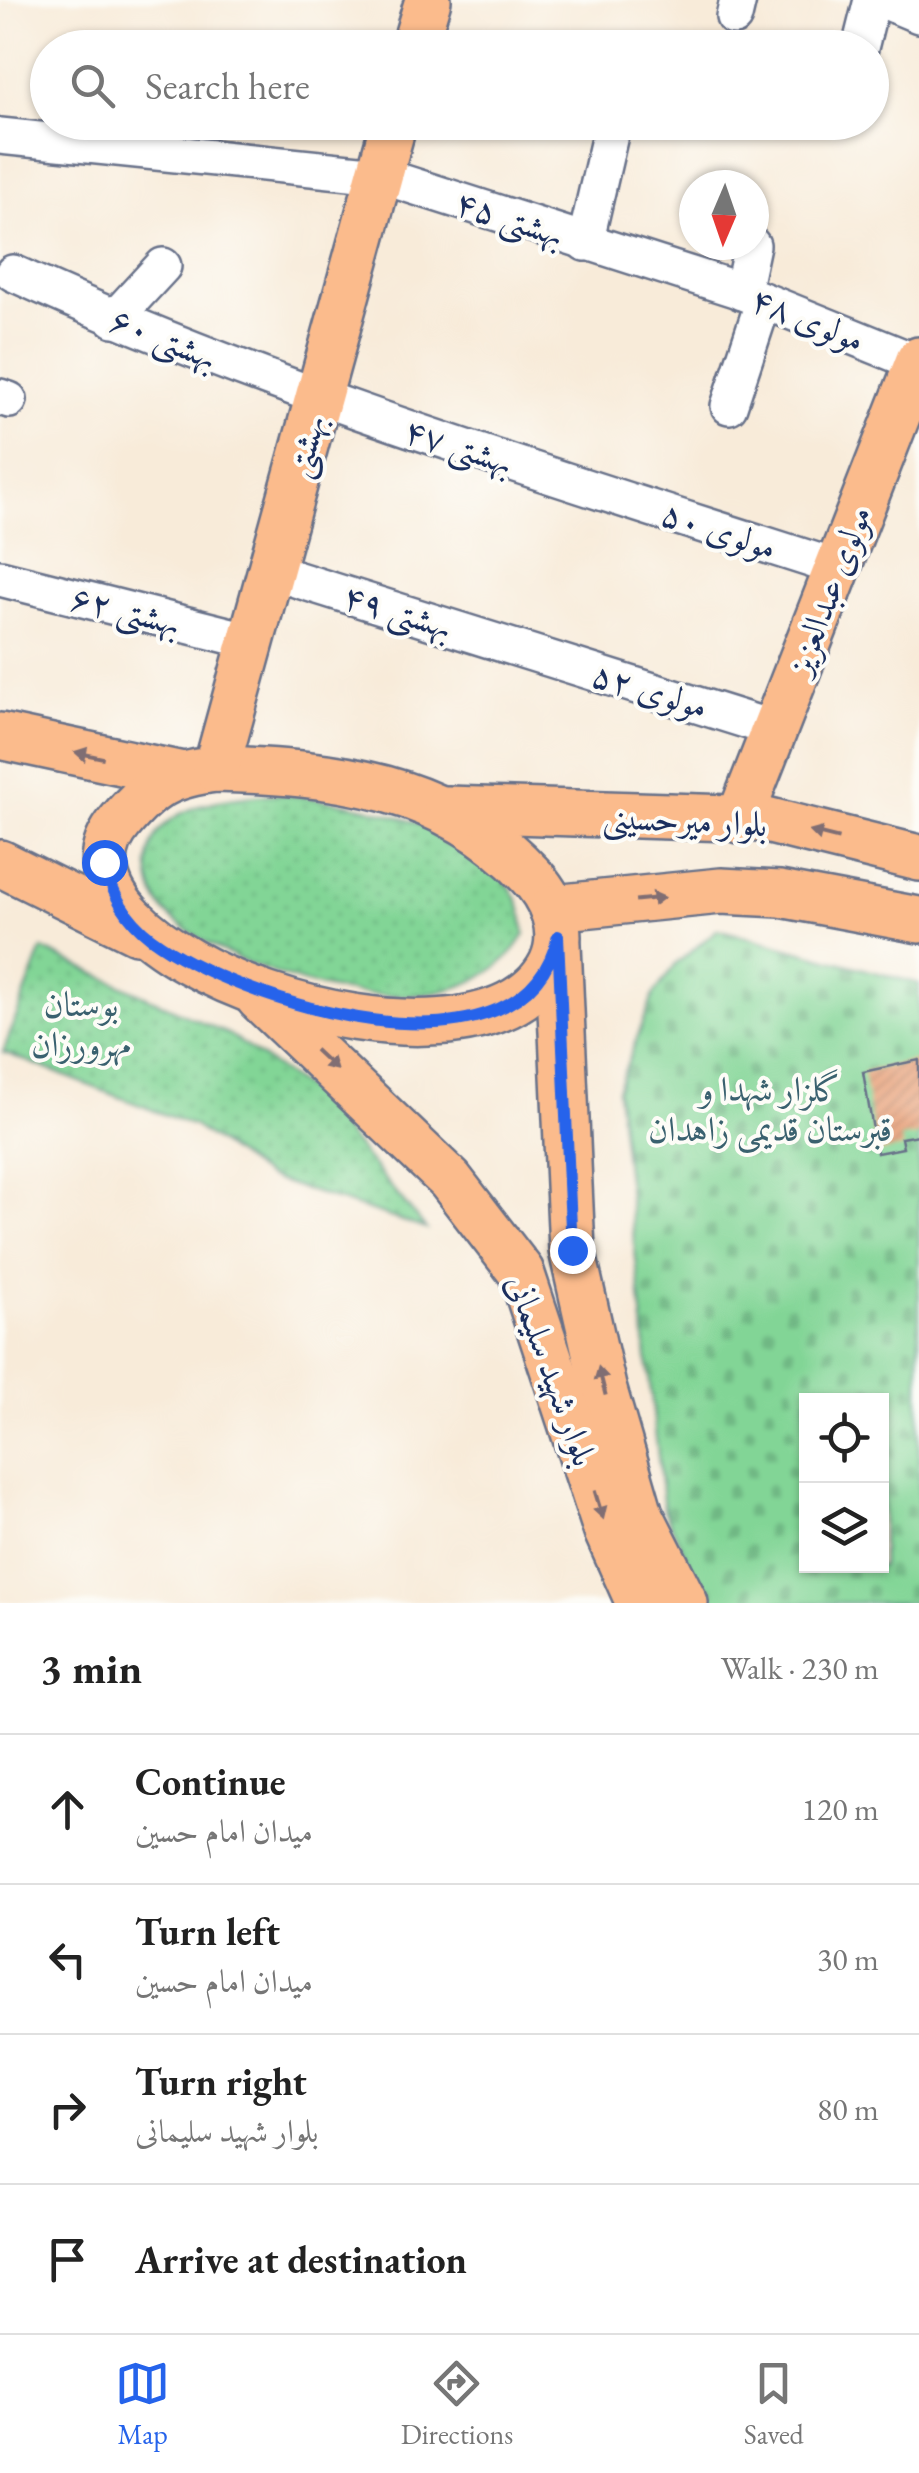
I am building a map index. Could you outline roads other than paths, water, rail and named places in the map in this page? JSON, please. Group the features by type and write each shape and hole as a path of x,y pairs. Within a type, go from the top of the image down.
{"main road":[{"path":"419,30 428,0"},
{"name":"بهشتی","path":"197,772 252,641 389,140"},
{"name":"مولوی عبدالعزیز","path":"739,820 919,362"},
{"path":"0,736 197,772 333,777 447,809 516,859 555,922 552,962 525,994 470,1018 410,1021 346,1016 254,994 0,862"},
{"path":"149,937 111,890 104,862 107,843 136,803 197,772"},
{"name":"بلوار میرحسینی","path":"447,809 762,820 919,858"},
{"name":"بلوار میرحسینی","path":"555,922 721,891 780,894 919,920"},
{"name":"بلوار شهید سلیمانی","path":"555,922 572,1250 603,1387 640,1514 685,1603"},
{"name":"بلوار شهید سلیمانی","path":"254,994 450,1180 521,1272 606,1529 639,1603"}],"street":[{"path":"864,30 872,0"},
{"path":"882,0 919,15"},
{"name":"بهشتی ۴۵","path":"0,136 30,139"},
{"name":"بهشتی ۴۵","path":"39,140 379,175 641,259"},
{"path":"585,243 609,140"},
{"name":"مولوی ۴۸","path":"641,259 919,362"},
{"path":"730,406 753,298 754,260"},
{"path":"114,319 163,266"},
{"name":"بهشتی ۶۰","path":"13,272 114,319 318,400"},
{"name":"بهشتی ۴۷","path":"318,400 600,492"},
{"name":"مولوی ۵۰","path":"600,492 838,568"},
{"name":"بهشتی ۴۹","path":"270,571 525,651"},
{"name":"بهشتی ۶۲","path":"0,578 252,641"},
{"name":"مولوی ۵۲","path":"525,651 774,729"}],"park label":[{"name":"بوستان مهرورزان","path":"81,1024"},
{"name":"گلزار شهدا و قبرستان قدیمی زاهدان","path":"770,1109"}]}
